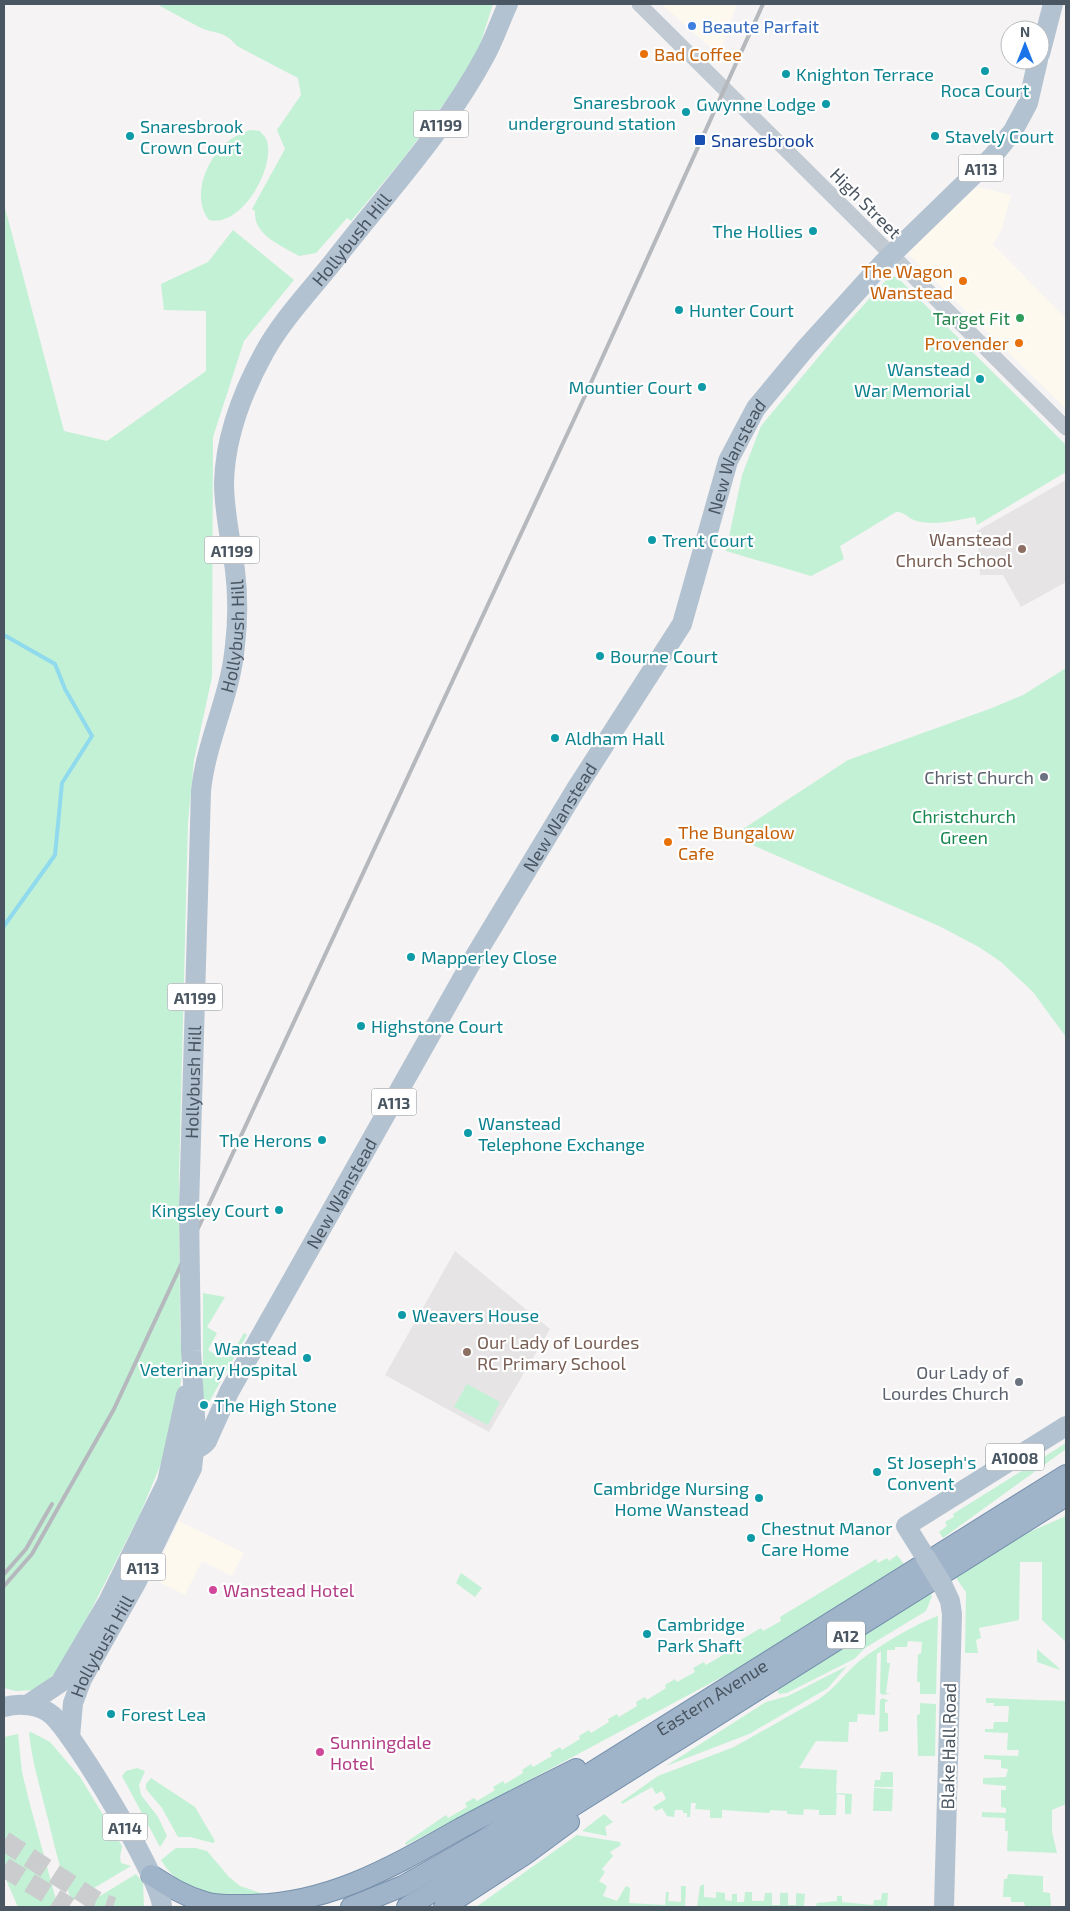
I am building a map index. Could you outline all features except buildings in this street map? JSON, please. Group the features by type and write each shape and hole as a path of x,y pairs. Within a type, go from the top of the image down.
{"highway":[{"name":"Eastern Avenue","path":"351,1907 402,1886 457,1856 1066,1475"},
{"name":"Eastern Avenue","path":"407,1907 625,1773 1066,1496"},
{"name":"A12","path":"151,1874 178,1892 206,1903 232,1905 264,1905 351,1886 392,1867 472,1823 678,1718"},
{"name":"A12","path":"444,1907 527,1853 578,1816 625,1773"}],"main road":[{"name":"Hollybush Hill","path":"70,1737 73,1703 82,1679 136,1583 192,1468 195,1442 191,1351 189,1208 201,791 205,762 231,670 238,614 224,483 227,449 237,414 265,352 290,316 412,164 463,94 486,56 508,4"},
{"path":"1049,20 1053,4"},
{"name":"A113","path":"891,254 992,157 1013,131 1028,103 1036,70"},
{"name":"New Wanstead","path":"195,1442 204,1446 207,1441 229,1392 475,956 576,789 682,624 728,461 756,408 805,349 891,254"},
{"name":"Hollybush Hill","path":"167,1482 185,1403 191,1351"},
{"name":"Blake Hall Road","path":"944,1907 952,1614 950,1601 943,1586 906,1526 1066,1426"},
{"name":"Hollybush Hill","path":"12,1705 54,1690 66,1675 109,1600 167,1482 195,1442"},
{"name":"A114","path":"12,1705 51,1714 70,1737 99,1780 151,1874 162,1907"}],"street":[{"name":"High Street","path":"639,4 1066,428"}],"shaded area":[{"path":"661,4 737,4 719,55"},
{"path":"978,187 1011,195 1002,229 993,244 1066,319 1066,409 907,253 969,193"},
{"name":"Wanstead Church School","path":"1066,480 1066,582 1021,607 1003,575 980,575 977,531"},
{"name":"Our Lady of Lourdes RC Primary School","path":"455,1251 550,1329 489,1432 385,1375"},
{"path":"179,1521 244,1553 232,1576 202,1561 185,1595 151,1578"}],"green space":[{"path":"160,4 493,4 478,51 454,90 403,159 351,221 347,218 316,253 299,256 263,233 258,227 255,211 252,209 285,149 277,130 301,95 298,78 237,46 227,37 199,27 160,6"},
{"path":"250,130 260,131 267,141 266,166 261,180 244,206 233,215 221,220 209,220 201,201 201,190 207,169 212,159 226,143 237,135"},
{"path":"4,204 64,431 107,441 206,371 206,311 164,310 161,284 208,262 233,230 294,280 244,341 213,437 212,677 194,760 188,822 179,1178 182,1372 175,1430 140,1514 61,1669 35,1690 16,1691 4,1688"},
{"path":"890,276 898,278 1066,445 1066,472 977,525 975,517 929,523 914,520 903,513 896,512 840,546 844,559 811,576 726,551 742,475 761,426 841,330"},
{"name":"Christchurch Green","path":"1066,668 1066,1037 1033,992 1001,962 979,947 939,926 743,841 739,835 740,831 848,760 1023,695"},
{"path":"203,1293 225,1297 207,1327 217,1333 208,1350 222,1358 229,1345 236,1347 244,1333 247,1335 209,1402 203,1400"},
{"path":"467,1384 500,1402 488,1425 454,1407"},
{"path":"1066,1443 1066,1449 943,1538 939,1532 947,1526 945,1522 954,1517 953,1514"},
{"path":"1066,1516 1066,1642 1042,1620 1042,1562 1020,1562 1019,1620 979,1628 981,1638 976,1640 978,1653 965,1653 966,1592 956,1578 1018,1537"},
{"path":"897,1555 904,1564 765,1654 406,1845 405,1843 446,1815 448,1818 467,1807 465,1803 474,1798 477,1801 495,1790 493,1787 503,1781 505,1784 523,1773 522,1770 531,1764 533,1767 552,1756 550,1753 560,1747 562,1750 580,1739 579,1736 589,1730 591,1733 609,1722 608,1719 617,1714 619,1717 637,1706 636,1702 645,1697 647,1700 666,1688 665,1685 675,1679 677,1682 695,1672 693,1668 704,1662 706,1665 723,1655 722,1651 761,1628 763,1631 781,1621 780,1617 876,1559 878,1563 887,1558 889,1561"},
{"path":"461,1573 482,1588 475,1597 456,1583"},
{"path":"929,1592 932,1596 926,1611 865,1648 854,1659 787,1693 779,1694 776,1688"},
{"path":"938,1616 936,1694 920,1694 920,1682 917,1682 918,1654 921,1654 922,1642 908,1641 907,1647 895,1647 895,1650 887,1650 887,1663 890,1663 886,1693 891,1693 883,1695 880,1693 881,1651 877,1654 875,1715 858,1714 857,1722 849,1722 848,1742 816,1741 799,1768 837,1770 836,1793 852,1794 851,1814 845,1814 845,1795 837,1794 836,1815 819,1815 819,1810 804,1809 803,1815 771,1810 769,1813 722,1810 722,1818 710,1818 710,1810 695,1809 696,1803 691,1803 690,1817 687,1817 687,1813 683,1813 683,1810 675,1810 674,1817 667,1816 662,1808 656,1811 653,1807 666,1799 662,1791 656,1794 652,1787 622,1804 621,1802 658,1776 734,1747 819,1699 834,1687 856,1664 873,1651 907,1630"},
{"path":"1037,1649 1059,1668 1060,1670 1037,1662"},
{"path":"847,1666 828,1688 749,1734 666,1766 766,1702 788,1696"},
{"path":"883,1698 889,1701 885,1702 885,1713 888,1713 888,1731 879,1732 880,1700"},
{"path":"986,1698 1066,1701 1066,1804 1052,1810 1052,1832 1057,1853 1007,1851 1008,1831 1005,1831 1005,1818 982,1817 982,1812 1006,1813 1006,1808 1001,1807 1001,1790 1006,1790 1006,1786 983,1784 983,1778 1006,1777 1008,1769 1001,1768 1001,1760 984,1759 984,1755 1018,1756 1019,1750 1007,1750 1008,1733 985,1732 985,1729 993,1729 994,1722 1008,1722 1009,1706 994,1706 994,1703 986,1703"},
{"path":"920,1703 936,1704 935,1756 918,1756 917,1715 920,1714"},
{"path":"31,1732 50,1742 80,1777 122,1846 121,1863 131,1866 72,1901 58,1861 37,1776 30,1744 29,1733"},
{"path":"18,1734 22,1772 58,1907 18,1907 4,1875 4,1737"},
{"path":"137,1768 145,1771 139,1785 141,1795 158,1817 167,1836 160,1847 122,1776 126,1771"},
{"path":"881,1772 893,1772 893,1787 874,1787 875,1780 880,1780"},
{"path":"151,1778 195,1807 215,1841 213,1843 190,1837 178,1837 162,1808 146,1789 146,1784"},
{"path":"874,1788 893,1789 892,1811 873,1811"},
{"path":"604,1814 613,1822 605,1827 607,1836 582,1831"},
{"path":"577,1835 620,1842 621,1845 610,1852 613,1856 602,1869 605,1872 599,1881 607,1886 603,1896 617,1901 626,1886 630,1888 629,1903 665,1905 666,1892 669,1892 668,1901 681,1902 681,1886 686,1886 685,1907 476,1907"},
{"path":"176,1848 196,1848 207,1851 229,1877 240,1886 263,1894 261,1898 218,1895 192,1888 180,1881 161,1860"},
{"path":"136,1874 143,1883 144,1907 82,1907"},
{"path":"1008,1874 1043,1876 1043,1892 1050,1893 1051,1907 1025,1907 1024,1902 1011,1902 1011,1897 1003,1897 1004,1879 1007,1879"},
{"path":"704,1884 704,1897 716,1898 716,1892 725,1893 725,1900 732,1901 732,1894 737,1894 737,1902 744,1902 745,1892 752,1892 752,1901 764,1901 765,1893 772,1893 772,1905 780,1905 780,1893 788,1893 788,1905 796,1905 796,1893 805,1894 804,1906 816,1906 817,1903 837,1901 837,1896 842,1896 842,1902 873,1905 874,1900 881,1900 882,1893 888,1893 887,1907 697,1907 700,1886"}],"waterway":[{"path":"4,635 55,664 65,689 92,736 62,783 55,855 4,926"}],"tunnel":[{"path":"4,1841 96,1901 113,1907"},
{"path":"4,1867 69,1907"}],"railway":[{"path":"4,1586 32,1554 114,1409 584,398 763,4"},
{"path":"4,1574 26,1549 52,1504"}],"place":[{"name":"Beaute Parfait","path":"692,26"},
{"name":"Bad Coffee","path":"644,54"},
{"name":"Roca Court","path":"985,71"},
{"name":"Knighton Terrace","path":"786,74"},
{"name":"Gwynne Lodge","path":"826,104"},
{"name":"Snaresbrook underground station","path":"686,112"},
{"name":"Snaresbrook Crown Court","path":"130,136"},
{"name":"Stavely Court","path":"935,136"},
{"name":"Snaresbrook","path":"700,140"},
{"name":"The Hollies","path":"813,231"},
{"name":"The Wagon Wanstead","path":"963,281"},
{"name":"Hunter Court","path":"679,310"},
{"name":"Target Fit","path":"1020,318"},
{"name":"Provender","path":"1019,343"},
{"name":"Wanstead War Memorial","path":"980,379"},
{"name":"Mountier Court","path":"702,387"},
{"name":"Trent Court","path":"652,540"},
{"name":"Wanstead Church School","path":"1022,549"},
{"name":"Bourne Court","path":"600,656"},
{"name":"Aldham Hall","path":"555,738"},
{"name":"Christ Church","path":"1044,777"},
{"name":"The Bungalow Cafe","path":"668,842"},
{"name":"Mapperley Close","path":"411,957"},
{"name":"Highstone Court","path":"361,1026"},
{"name":"Wanstead Telephone Exchange","path":"468,1133"},
{"name":"The Herons","path":"322,1140"},
{"name":"Kingsley Court","path":"279,1210"},
{"name":"Weavers House","path":"402,1315"},
{"name":"Our Lady of Lourdes RC Primary School","path":"467,1352"},
{"name":"Wanstead Veterinary Hospital","path":"307,1358"},
{"name":"Our Lady of Lourdes Church","path":"1019,1382"},
{"name":"The High Stone","path":"204,1405"},
{"name":"St Joseph's Convent","path":"877,1472"},
{"name":"Cambridge Nursing Home Wanstead","path":"759,1498"},
{"name":"Chestnut Manor Care Home","path":"751,1538"},
{"name":"Wanstead Hotel","path":"213,1590"},
{"name":"Cambridge Park Shaft","path":"647,1634"},
{"name":"Forest Lea","path":"111,1714"},
{"name":"Sunningdale Hotel","path":"320,1752"}]}
